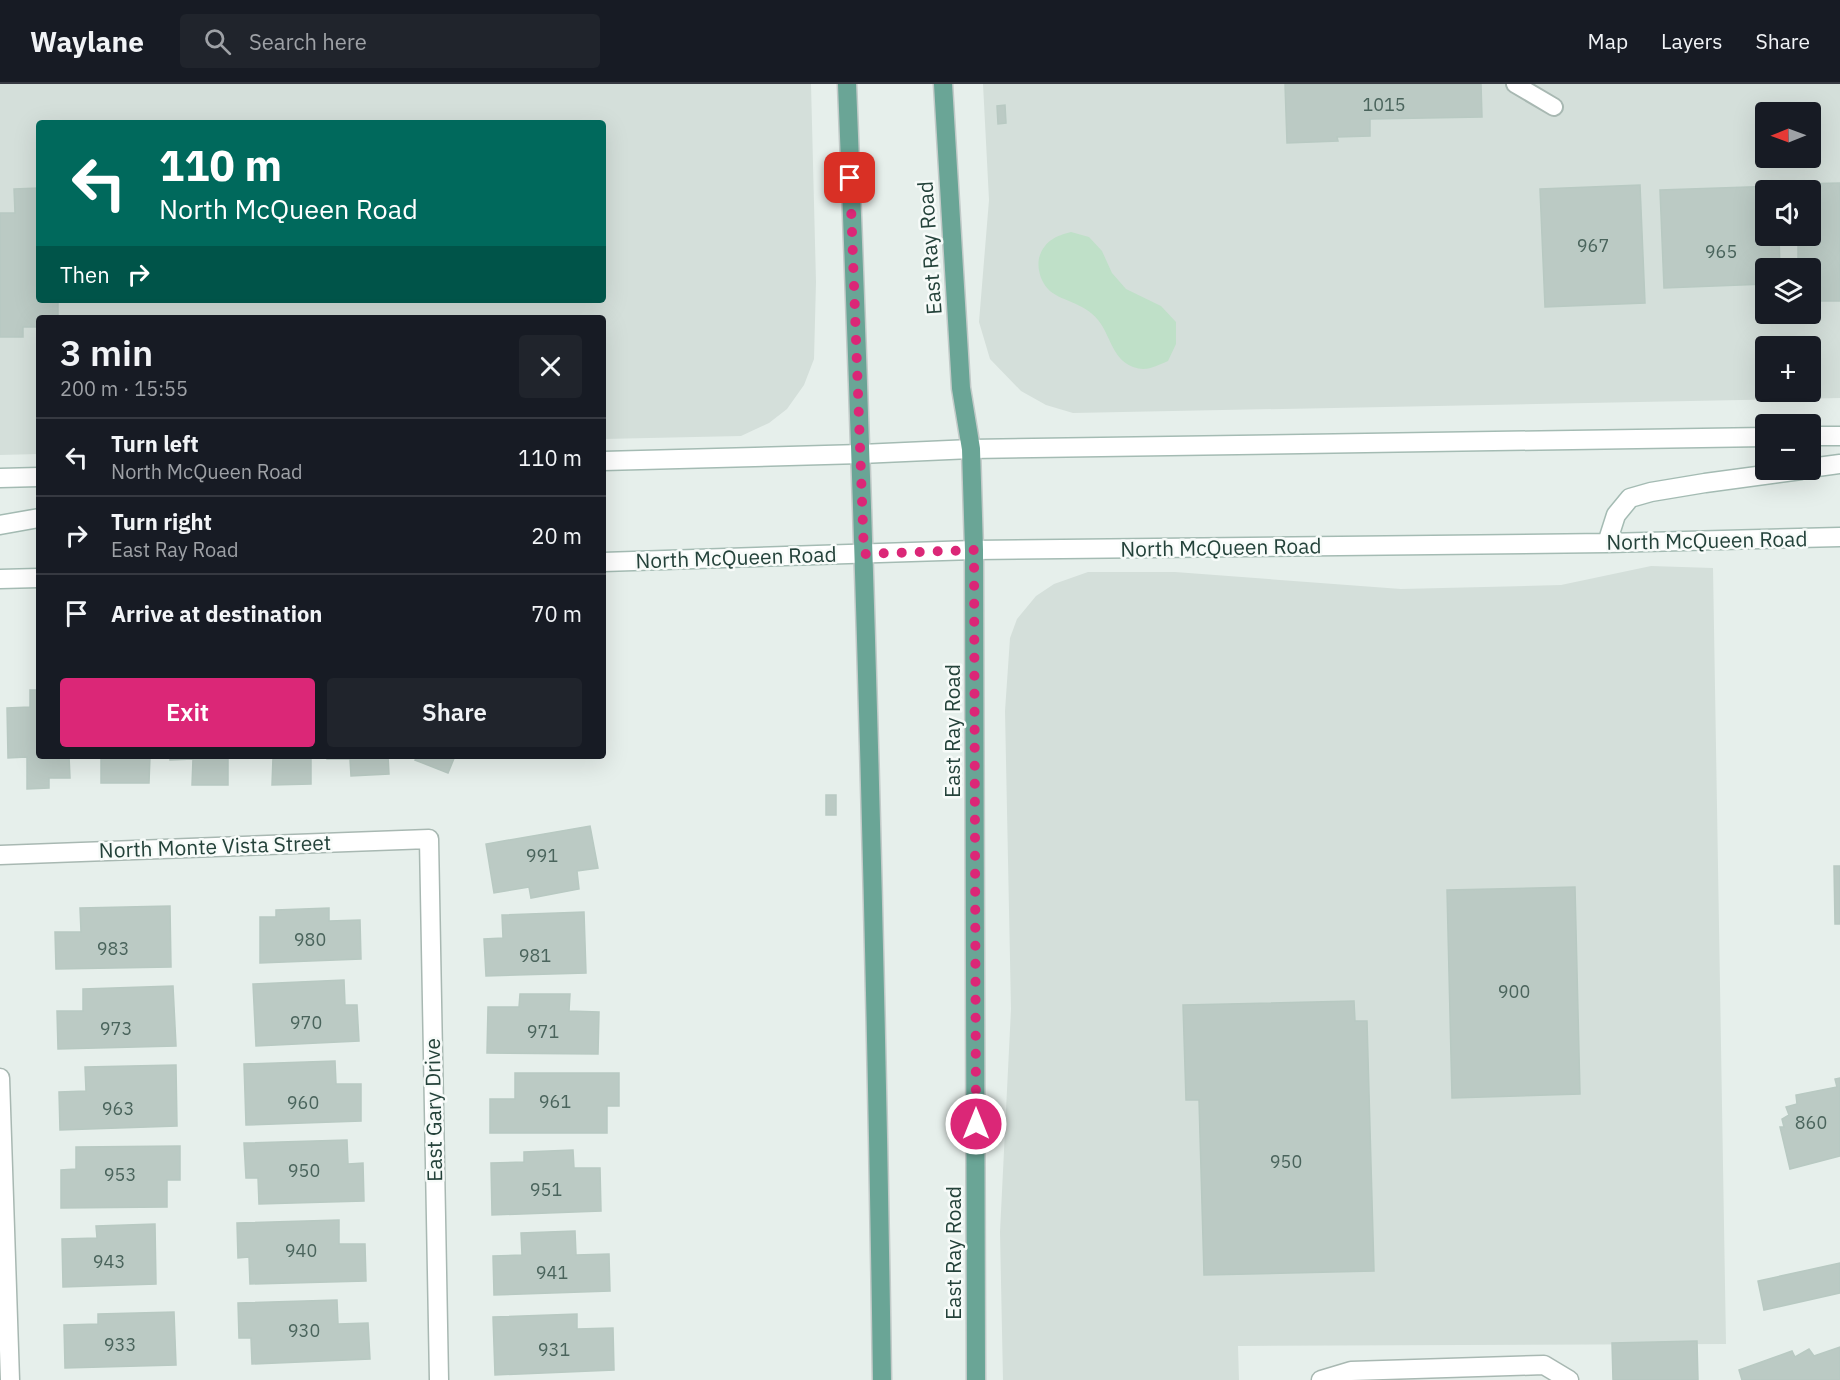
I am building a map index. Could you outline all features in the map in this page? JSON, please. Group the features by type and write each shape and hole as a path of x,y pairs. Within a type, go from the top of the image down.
{"main road":[{"path":"847,84 864,554 879,1155 882,1380"},
{"name":"East Ray Road","path":"943,84 962,388 971,449 974,550 976,1380"},
{"path":"1821,436 1840,436"},
{"path":"606,461 971,449 1755,437"},
{"path":"1821,467 1840,464"},
{"path":"1607,543 1616,515 1630,498 1684,486 1755,476"},
{"path":"0,478 36,477"},
{"path":"0,525 36,519"},
{"name":"North McQueen Road","path":"606,562 974,550 1607,543 1840,537"},
{"path":"0,579 36,578"},
{"name":"North Monte Vista Street","path":"0,855 429,839"},
{"name":"East Gary Drive","path":"429,839 439,1380"},
{"path":"0,1078 10,1380"},
{"path":"1322,1380 1351,1371 1544,1365 1569,1380"}],"lane":[{"path":"1515,84 1554,108"}],"shaded area":[{"path":"0,84 811,84 816,282 814,359 804,385 787,409 769,423 741,436 606,439 606,315 36,315 36,454 0,455"},
{"path":"983,84 1840,84 1840,398 1821,398 1821,336 1755,336 1755,400 1073,413 1046,405 1021,391 990,359 979,322 989,200"},
{"path":"1651,566 1713,568 1726,1344 1238,1346 1239,1380 1003,1380 1000,1232 1011,1009 1005,711 1010,638 1017,619 1036,596 1054,584 1088,572 1175,572 1401,589 1561,585"}],"green space":[{"path":"1071,232 1089,237 1102,251 1112,273 1126,289 1161,306 1176,322 1176,344 1168,361 1143,369 1126,363 1120,359 1102,326 1092,314 1079,305 1058,296 1045,286 1039,268 1042,250 1052,239"}],"building":[{"path":"1285,84 1481,84 1482,117 1370,119 1370,136 1337,137 1338,141 1287,143"},
{"path":"1005,105 1006,123 998,124 997,106"},
{"path":"1821,183 1840,183 1840,301 1821,301 1821,258 1798,258 1798,246 1821,246"},
{"path":"1640,185 1645,303 1545,307 1540,189"},
{"path":"1755,187 1755,246 1779,246 1780,258 1755,258 1755,284 1664,288 1660,190"},
{"path":"36,188 36,303 58,303 58,315 36,315 36,327 23,327 23,337 0,337 0,213 15,213 14,189"},
{"path":"30,690 36,690 36,759 69,759 70,778 49,778 49,788 27,789 27,757 8,758 7,708 30,707"},
{"path":"101,759 150,759 149,783 101,783"},
{"path":"193,759 228,759 228,785 192,785"},
{"path":"273,759 311,759 311,784 272,785"},
{"path":"350,759 388,759 389,774 351,776"},
{"path":"416,759 454,759 448,773"},
{"path":"826,795 836,795 836,815 826,815"},
{"path":"590,826 598,868 577,871 579,889 531,898 529,887 494,893 486,844"},
{"path":"1834,866 1840,866 1840,924 1835,924"},
{"path":"1575,887 1580,1094 1452,1098 1447,890"},
{"path":"170,906 171,967 56,969 55,932 81,932 80,908"},
{"path":"329,908 329,921 360,920 361,959 260,963 260,917 276,917 276,910"},
{"path":"584,912 586,973 486,976 484,939 503,938 502,915"},
{"path":"344,980 345,1005 357,1005 359,1041 256,1046 253,984"},
{"path":"173,986 176,1046 58,1049 57,1011 83,1011 83,989"},
{"path":"520,994 570,994 569,1011 599,1012 598,1054 487,1053 488,1007 519,1007"},
{"path":"1354,1001 1355,1021 1367,1021 1374,1271 1204,1275 1199,1100 1186,1100 1183,1005"},
{"path":"335,1061 336,1084 361,1084 361,1121 246,1125 244,1064"},
{"path":"176,1065 177,1126 60,1130 59,1092 86,1091 85,1067"},
{"path":"515,1073 619,1073 619,1106 607,1106 607,1133 490,1133 490,1099 515,1099"},
{"path":"1840,1078 1840,1156 1790,1169 1780,1127 1784,1127 1782,1119 1789,1115 1786,1107 1797,1104 1796,1095 1837,1087 1835,1079"},
{"path":"347,1140 348,1164 363,1163 364,1201 259,1204 258,1178 246,1178 244,1143"},
{"path":"180,1146 180,1180 167,1180 167,1207 61,1208 61,1170 76,1169 76,1147"},
{"path":"573,1150 574,1168 600,1168 601,1211 492,1215 491,1163 524,1162 524,1152"},
{"path":"339,1220 339,1244 365,1244 366,1281 250,1284 249,1257 238,1258 237,1223"},
{"path":"155,1224 156,1284 63,1287 62,1239 97,1238 96,1226"},
{"path":"575,1231 576,1255 609,1254 610,1291 494,1295 493,1256 522,1255 521,1233"},
{"path":"1840,1263 1840,1293 1764,1310 1758,1281"},
{"path":"337,1300 338,1324 368,1323 370,1359 252,1364 251,1338 239,1338 238,1303"},
{"path":"174,1312 176,1365 65,1368 64,1325 98,1324 98,1314"},
{"path":"577,1314 577,1329 613,1328 614,1370 495,1375 493,1317"},
{"path":"1697,1341 1698,1380 1613,1380 1612,1343"},
{"path":"1840,1347 1840,1380 1742,1380 1739,1370 1792,1351 1795,1357 1809,1349 1814,1356"}],"route":[{"path":"850,178 864,554 974,550 976,1124"}]}
